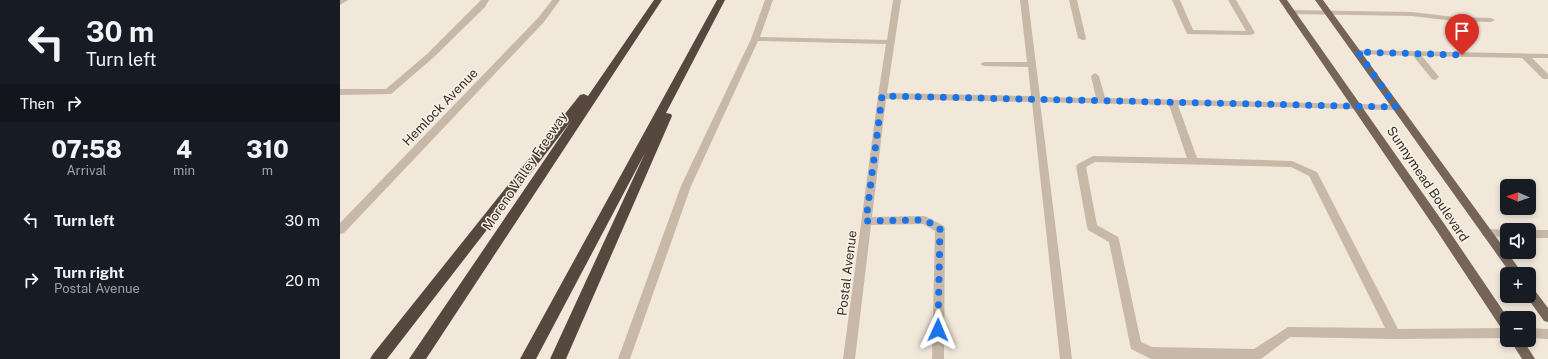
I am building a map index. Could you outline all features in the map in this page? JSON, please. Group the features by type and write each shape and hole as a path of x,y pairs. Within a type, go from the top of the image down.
{"highway":[{"name":"Moreno Valley Freeway","path":"417,359 658,0"},
{"path":"528,359 721,0"},
{"path":"378,359 644,20"},
{"path":"558,359 710,22"}],"main road":[{"name":"Sunnymead Boulevard","path":"1283,0 1500,317"},
{"name":"Sunnymead Boulevard","path":"1319,0 1512,267"},
{"path":"1536,301 1548,317"},
{"path":"1521,347 1529,359"}],"street":[{"path":"340,3 344,0"},
{"path":"340,92 388,92 430,56 482,5 485,0"},
{"name":"Hemlock Avenue","path":"340,230 541,20 556,0"},
{"path":"624,359 686,186 755,39 769,0"},
{"name":"Postal Avenue","path":"849,359 882,96 897,0"},
{"path":"1024,0 1066,359"},
{"path":"1073,0 1082,38"},
{"path":"1176,0 1190,32 1251,33 1232,0"},
{"path":"1290,12 1327,11 1412,14 1454,19 1491,20"},
{"path":"755,39 890,42"},
{"path":"1358,52 1548,56"},
{"path":"1416,54 1435,76"},
{"path":"1525,56 1546,77"},
{"path":"984,64 1032,65"},
{"path":"1095,76 1101,101"},
{"path":"882,96 1396,107"},
{"path":"1172,102 1193,162"},
{"path":"1394,334 1313,174 1292,164 1093,159 1081,166 1092,227 1114,240 1135,346 1151,353 1256,355 1288,332 1394,334 1500,333"},
{"path":"866,221 925,220 940,228 938,359"},
{"path":"1487,233 1500,233"},
{"path":"1536,234 1548,234"},
{"path":"1536,333 1548,334"}],"route":[{"path":"938,330 940,228 925,220 866,221 882,96 1396,107 1358,52 1462,55"}]}
